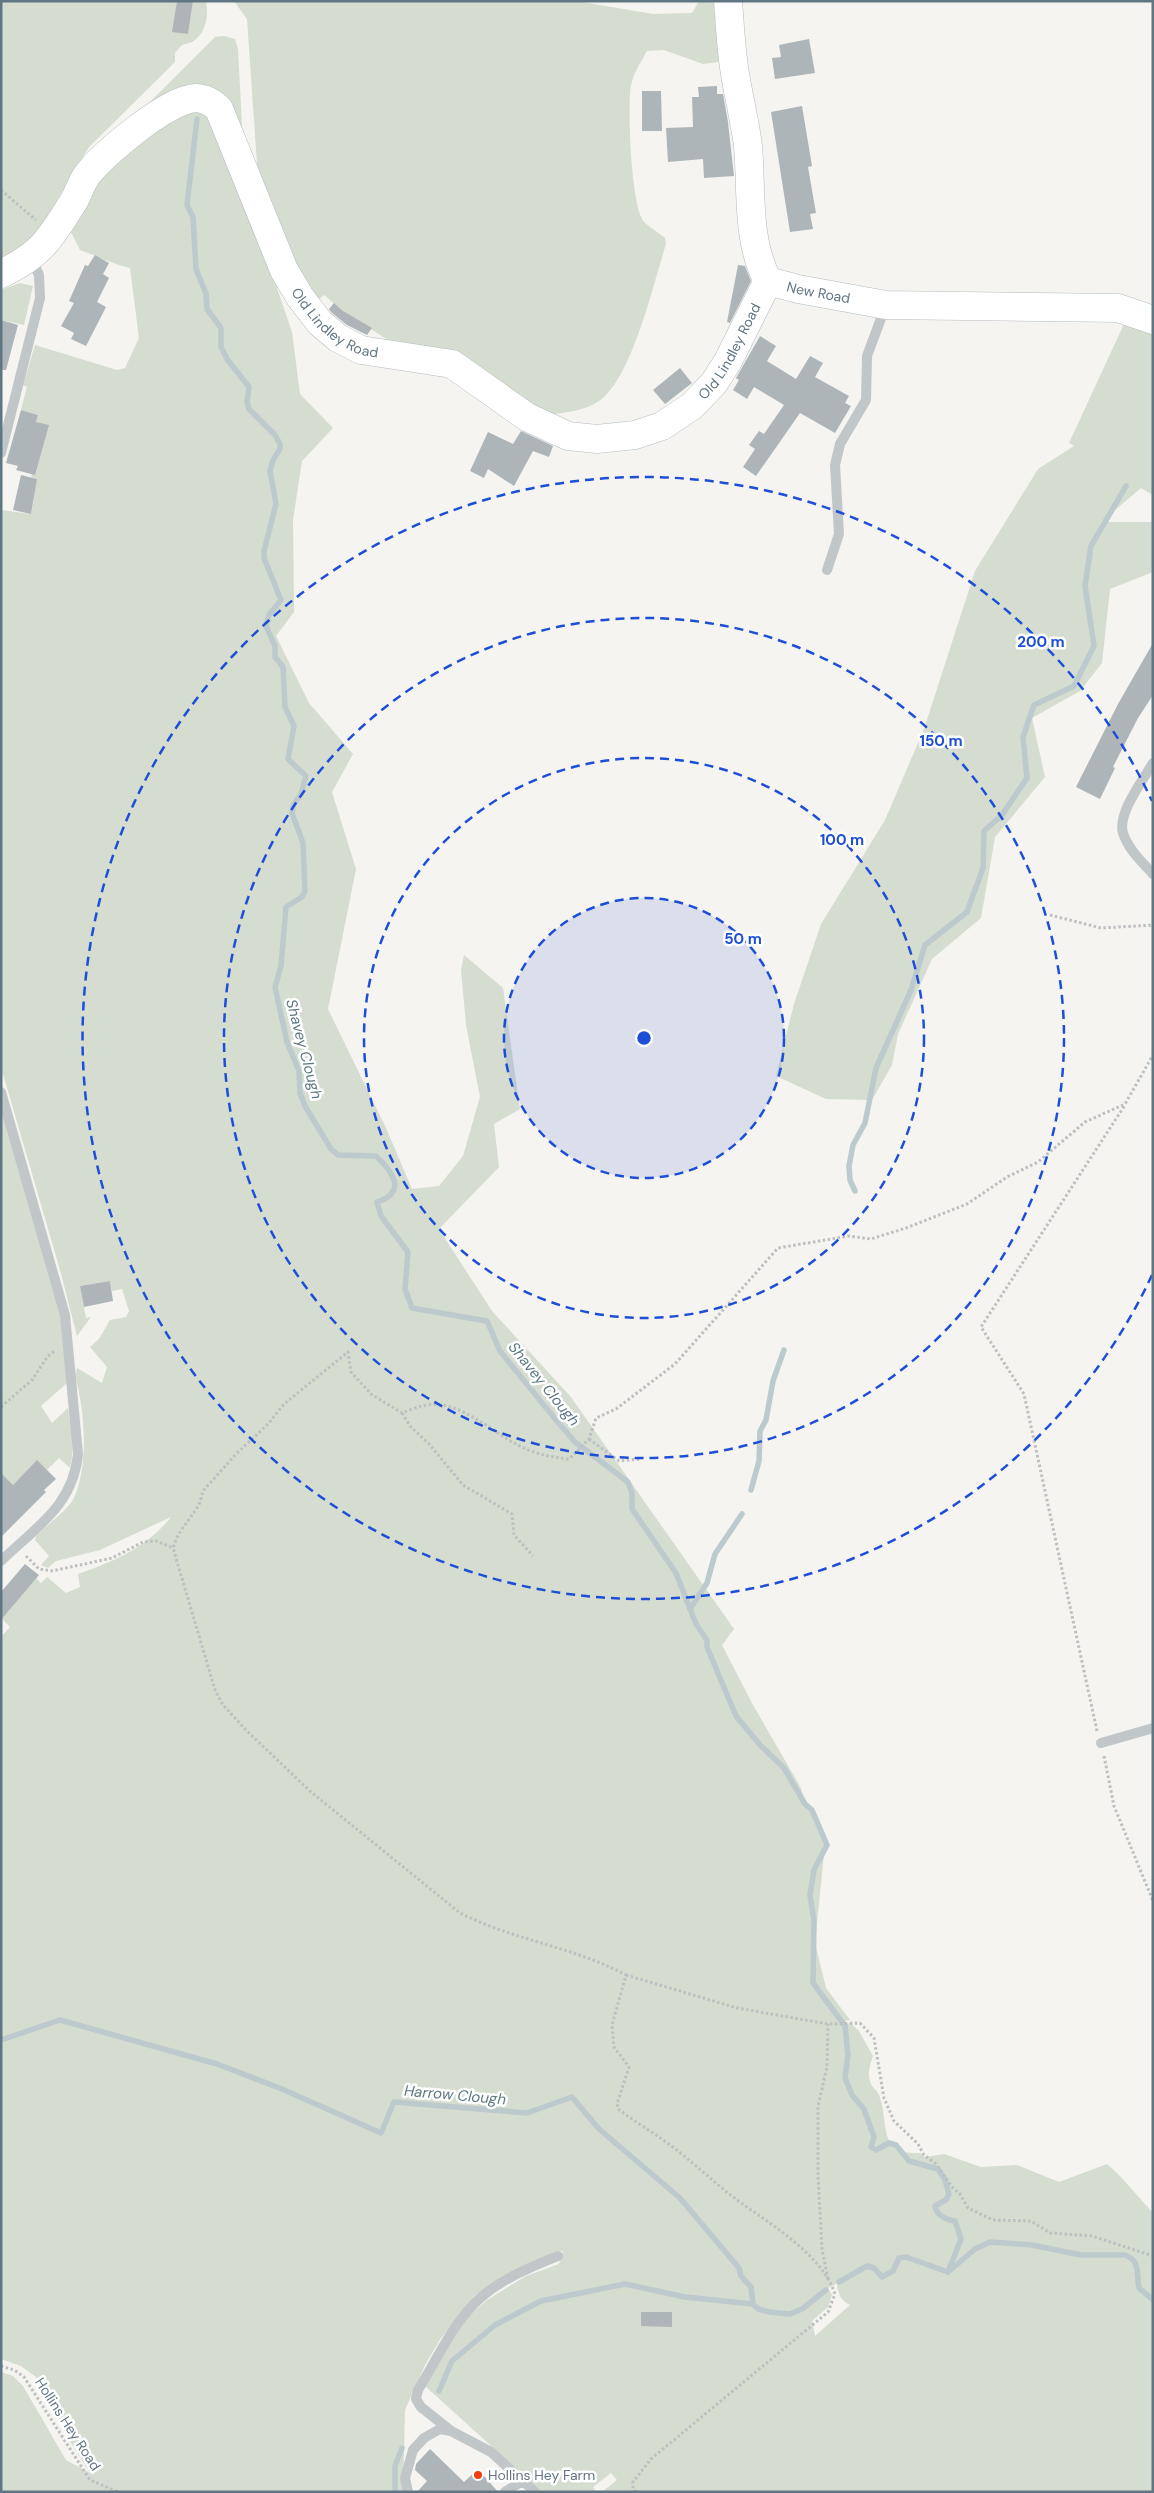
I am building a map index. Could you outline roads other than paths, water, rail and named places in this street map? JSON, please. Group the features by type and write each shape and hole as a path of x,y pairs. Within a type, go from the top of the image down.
{"street":[{"name":"New Road","path":"728,1 735,72 748,144 750,203 756,252 768,281 798,289 886,304 1118,308 1153,320"},
{"name":"Old Lindley Road","path":"1,274 39,248 75,199 86,176 130,136 148,120 174,105 195,98 209,102 219,109 235,155 284,270 310,311 328,331 361,350 452,364 527,417 556,431 582,439 635,435 662,426 692,406 714,384 728,361 768,281"}],"lane":[{"path":"1,453 40,298 39,248"},
{"path":"828,570 839,534 835,464 840,444 866,400 867,356 886,304"},
{"path":"1153,763 1124,813 1122,832 1134,853 1153,874"},
{"path":"1,1092 59,1289 68,1339 78,1454 75,1475 60,1504 1,1561"},
{"path":"1101,1743 1153,1728"},
{"path":"535,2492 491,2452 451,2431 421,2407 416,2398 418,2390 452,2333 475,2303 495,2287 525,2270 558,2256"},
{"path":"408,2492 405,2478 413,2450 424,2438 440,2429 451,2431"},
{"path":"505,2492 510,2487 525,2484"}],"waterway":[{"name":"Shavey Clough","path":"197,119 187,205 193,217 196,269 206,294 207,309 221,328 221,347 227,359 249,387 247,402 249,409 275,435 280,444 280,449 273,460 270,471 276,504 264,551 264,558 281,600 269,615 266,626 275,646 275,657 283,667 285,707 294,726 288,759 306,776 301,794 293,806 292,813 303,843 305,891 302,897 286,907 281,966 275,987 287,1042 299,1071 300,1093 305,1106 331,1149 338,1155 376,1156 392,1175 395,1187 392,1193 387,1198 377,1202 381,1216 408,1252 405,1289 412,1308 487,1321 500,1351 575,1442 628,1482 632,1493 632,1509 676,1573 696,1624 707,1640 707,1647 736,1716 760,1745 784,1768 805,1804 812,1810 827,1845 814,1870 810,1895 814,1921 813,1983 845,2026 848,2055 845,2078 852,2095 864,2109 874,2137 871,2147 876,2150 889,2143 896,2145 909,2161 938,2169 945,2180 949,2194 946,2200 935,2206 937,2212 942,2216 948,2220 955,2221 961,2239 948,2272"},
{"path":"855,1191 850,1180 849,1166 853,1145 865,1123 876,1068 911,990 925,945 967,912 983,868 984,831 1002,815 1027,778 1023,737 1034,705 1074,686 1094,646 1085,586 1091,546 1126,486"},
{"path":"751,1490 759,1461 760,1431 766,1420 773,1381 784,1350"},
{"path":"690,1609 707,1583 715,1554 742,1514"},
{"name":"Harrow Clough","path":"1,2040 60,2020 217,2064 282,2089 381,2133 394,2102 527,2113 572,2097 599,2129 680,2198 739,2268 741,2276 751,2287 753,2304 758,2309 790,2314 802,2309 826,2290"},
{"path":"839,2282 867,2266 874,2268 882,2277 893,2271 899,2258 906,2257 948,2272 975,2249 990,2242 1032,2245 1081,2255 1125,2255 1136,2264 1139,2288 1153,2300"},
{"path":"439,2391 452,2361 495,2325 541,2301 625,2284 685,2297 753,2304"},
{"path":"395,2492 395,2466 402,2448"}],"place":[{"name":"Hollins Hey Farm","path":"478,2475"}]}
